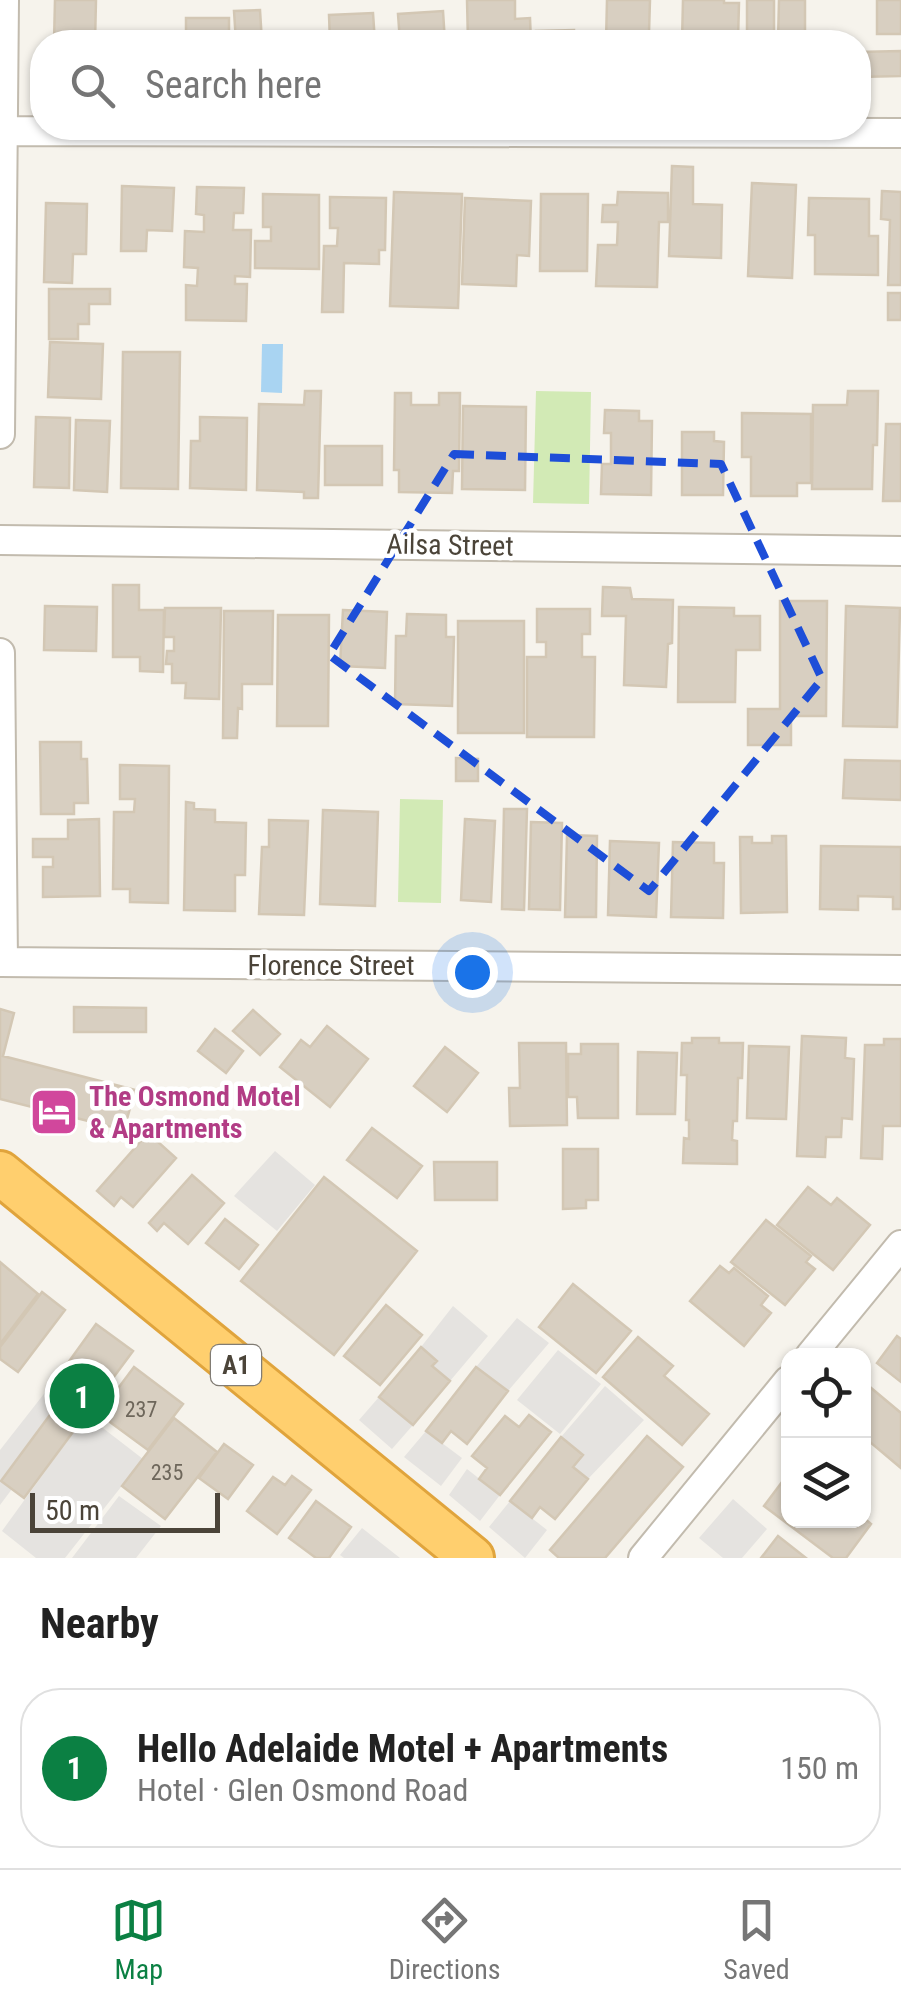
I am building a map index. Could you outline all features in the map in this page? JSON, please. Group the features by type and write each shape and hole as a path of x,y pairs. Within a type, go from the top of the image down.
{"highway":[{"name":"A1","path":"0,1172 455,1553"}],"street":[{"path":"0,434 4,0"},
{"path":"2,131 30,131"},
{"path":"871,133 901,133"},
{"name":"Ailsa Street","path":"0,540 901,551"},
{"path":"0,653 1,962"},
{"name":"Florence Street","path":"1,962 901,970"},
{"path":"816,1348 901,1244"},
{"path":"643,1558 781,1390"}],"highlighted area":[{"path":"454,454 721,464 822,679 649,891 329,655"}],"green space":[{"path":"536,391 591,392 589,504 533,503"},
{"path":"400,799 443,800 441,903 398,902"}],"shaded area":[{"path":"275,1151 315,1185 277,1231 234,1196"},
{"path":"453,1306 488,1336 450,1381 432,1366 437,1360 421,1347"},
{"path":"517,1318 549,1343 508,1391 476,1367"},
{"path":"558,1350 601,1384 560,1434 517,1400"},
{"path":"65,1367 78,1377 2,1481 12,1489 0,1505 0,1450"},
{"path":"605,1386 644,1420 588,1479 573,1467 583,1454 561,1437"},
{"path":"379,1397 413,1425 392,1449 359,1420"},
{"path":"86,1415 143,1459 65,1558 36,1558 2,1531"},
{"path":"426,1431 462,1458 441,1486 404,1457"},
{"path":"467,1469 500,1495 480,1521 449,1495"},
{"path":"119,1496 161,1526 136,1558 72,1558"},
{"path":"733,1499 767,1529 742,1558 723,1558 699,1538"},
{"path":"510,1501 547,1530 525,1558 489,1527"},
{"path":"362,1528 400,1558 340,1555"}],"water":[{"path":"262,344 283,344 282,393 261,392"}],"building":[{"path":"55,0 96,0 95,30 54,30"},
{"path":"467,0 515,0 515,19 530,18 530,30 468,30"},
{"path":"607,0 650,0 649,30 606,30"},
{"path":"683,0 739,3 738,30 682,30"},
{"path":"747,0 774,0 774,30 747,30"},
{"path":"779,0 805,0 805,30 778,30"},
{"path":"877,0 901,0 901,34 877,34"},
{"path":"260,10 261,30 235,30 234,11"},
{"path":"443,11 444,30 399,30 398,14"},
{"path":"373,13 374,30 330,30 329,15"},
{"path":"186,18 229,18 229,30 186,30"},
{"path":"901,51 901,76 871,77 871,52"},
{"path":"672,166 693,167 693,204 722,205 721,258 669,256"},
{"path":"752,183 796,185 792,278 748,276"},
{"path":"122,186 174,188 172,231 147,230 146,251 121,251"},
{"path":"197,187 244,188 243,213 234,213 233,230 251,230 250,277 235,276 235,284 247,284 246,321 186,320 186,285 197,286 198,268 184,267 185,231 204,232 204,215 196,214"},
{"path":"882,191 901,192 901,285 888,285 890,220 881,219"},
{"path":"394,192 462,194 458,308 390,306"},
{"path":"618,192 668,193 668,222 659,222 657,287 596,286 598,245 617,245 618,222 602,222 603,205 617,205"},
{"path":"263,194 319,195 319,269 255,268 255,241 271,241 271,227 263,227"},
{"path":"541,194 588,194 587,271 540,271"},
{"path":"330,197 386,198 385,250 379,250 379,264 344,263 343,312 322,312 324,246 337,246 338,228 330,228"},
{"path":"465,198 531,201 529,256 517,255 516,286 462,284"},
{"path":"809,198 869,199 869,236 878,236 878,275 815,274 815,235 808,235"},
{"path":"46,203 87,204 86,254 73,254 72,283 44,282"},
{"path":"49,289 110,289 110,304 89,304 89,324 78,324 78,339 49,339"},
{"path":"888,293 901,293 901,320 888,320"},
{"path":"50,342 103,344 101,399 48,397"},
{"path":"123,352 180,352 178,489 121,488"},
{"path":"305,391 321,391 318,498 304,498 304,492 257,490 259,404 304,405"},
{"path":"848,391 878,391 872,489 812,489 813,405 847,405"},
{"path":"395,393 411,393 411,405 439,405 439,393 460,393 459,471 453,471 452,493 399,492 399,470 394,470"},
{"path":"463,406 526,407 525,490 462,489"},
{"path":"605,410 639,411 639,421 652,421 651,495 601,494 602,464 611,464 611,433 604,433"},
{"path":"742,413 811,414 811,483 797,483 797,496 751,496 751,457 742,457"},
{"path":"36,417 70,418 69,488 34,487"},
{"path":"200,417 247,418 246,490 190,488 191,441 200,441"},
{"path":"76,420 110,421 107,492 74,490"},
{"path":"886,424 901,424 901,501 883,501"},
{"path":"682,432 714,432 714,441 724,442 723,495 682,495"},
{"path":"325,446 382,446 382,485 325,485"},
{"path":"113,585 139,585 139,610 164,610 163,672 140,671 140,657 113,657"},
{"path":"603,587 630,588 632,599 673,600 666,687 624,685 626,616 602,616"},
{"path":"780,601 827,601 826,716 791,716 791,745 748,745 748,709 780,709"},
{"path":"45,606 97,607 96,651 44,650"},
{"path":"846,606 900,608 897,727 843,726"},
{"path":"679,607 734,608 734,616 760,616 760,650 736,650 735,702 678,702"},
{"path":"165,608 221,608 219,699 185,698 186,683 172,683 172,664 166,664 167,651 174,651 174,637 164,637"},
{"path":"537,609 590,609 590,634 582,634 582,657 595,657 594,737 527,737 527,657 546,657 546,642 537,642"},
{"path":"343,610 387,612 385,668 340,666"},
{"path":"224,611 273,611 272,684 242,684 237,738 223,738"},
{"path":"407,614 446,615 446,637 454,637 452,706 395,704 396,636 406,636"},
{"path":"278,615 329,615 328,726 277,726"},
{"path":"458,621 524,621 524,733 458,733"},
{"path":"40,742 81,742 81,759 87,759 88,803 74,803 74,814 41,814"},
{"path":"456,758 478,759 478,781 456,781"},
{"path":"845,760 901,761 901,800 843,798"},
{"path":"120,765 169,766 168,903 130,902 130,889 113,889 114,812 134,812 135,799 120,799"},
{"path":"186,802 194,803 194,809 215,810 215,822 246,823 245,875 235,875 235,911 184,910"},
{"path":"504,809 527,809 524,910 502,909"},
{"path":"323,810 378,812 375,906 320,904"},
{"path":"99,819 100,896 43,897 43,867 53,867 53,857 33,857 33,839 68,839 68,820"},
{"path":"465,819 495,821 491,902 461,900"},
{"path":"269,820 308,821 304,915 259,914 262,847 269,847"},
{"path":"531,822 562,823 560,910 529,909"},
{"path":"567,835 597,836 596,917 565,917"},
{"path":"772,836 786,836 787,912 741,913 740,837 752,837 752,843 772,843"},
{"path":"610,841 659,843 656,917 608,915"},
{"path":"673,842 714,843 714,863 724,863 723,918 671,917"},
{"path":"821,846 901,847 901,909 893,909 893,897 858,896 858,910 820,909"},
{"path":"74,1007 146,1008 146,1032 74,1032"},
{"path":"0,1009 14,1013 3,1056 135,1090 124,1130 0,1099"},
{"path":"253,1010 280,1034 260,1055 233,1031"},
{"path":"327,1026 368,1059 330,1107 280,1067 301,1040 310,1047"},
{"path":"215,1029 243,1051 226,1073 198,1051"},
{"path":"802,1036 846,1038 845,1058 854,1059 852,1119 842,1118 841,1137 826,1137 825,1157 797,1156"},
{"path":"692,1038 743,1043 732,1140 737,1141 737,1164 683,1163 689,1120 687,1075 681,1075 682,1043 692,1043"},
{"path":"884,1039 901,1039 901,1126 883,1126 882,1159 861,1158 865,1045 884,1045"},
{"path":"519,1043 566,1043 567,1125 510,1126 509,1088 520,1088"},
{"path":"581,1044 618,1044 618,1118 578,1118 577,1097 568,1097 568,1054 581,1054"},
{"path":"749,1046 789,1047 786,1119 747,1118"},
{"path":"445,1047 478,1073 447,1112 414,1086"},
{"path":"638,1052 677,1053 675,1114 637,1114"},
{"path":"372,1128 422,1166 397,1198 347,1160"},
{"path":"148,1133 176,1158 133,1207 121,1197 114,1206 97,1191"},
{"path":"563,1149 598,1149 598,1200 586,1200 586,1208 563,1209"},
{"path":"434,1162 497,1162 497,1200 435,1200"},
{"path":"192,1175 224,1203 188,1244 164,1223 157,1231 149,1223"},
{"path":"324,1177 417,1251 334,1355 241,1281"},
{"path":"808,1187 831,1205 837,1198 870,1225 833,1270 777,1225"},
{"path":"225,1219 258,1245 239,1269 206,1243"},
{"path":"766,1220 811,1256 806,1262 815,1269 785,1305 731,1262"},
{"path":"0,1262 38,1294 0,1344"},
{"path":"720,1266 729,1273 734,1268 768,1296 761,1305 771,1313 744,1346 690,1301"},
{"path":"573,1284 631,1331 596,1373 539,1327"},
{"path":"42,1292 65,1310 18,1372 0,1359 0,1347"},
{"path":"386,1305 422,1335 380,1385 344,1356"},
{"path":"96,1324 133,1351 24,1498 1,1481 78,1377 65,1367"},
{"path":"897,1336 901,1339 901,1382 877,1363"},
{"path":"638,1337 673,1366 664,1376 709,1414 682,1445 603,1377"},
{"path":"421,1347 437,1361 432,1366 450,1381 413,1425 379,1397"},
{"path":"134,1367 183,1404 148,1450 99,1414"},
{"path":"476,1367 508,1391 467,1444 451,1431 442,1443 426,1431"},
{"path":"871,1388 901,1413 901,1468 871,1443"},
{"path":"529,1415 551,1432 500,1495 479,1479 487,1468 472,1456 505,1416 519,1427"},
{"path":"174,1418 217,1452 165,1519 122,1486"},
{"path":"647,1436 683,1467 605,1558 559,1558 550,1550"},
{"path":"561,1437 583,1455 573,1467 588,1479 555,1519 540,1507 532,1518 510,1501"},
{"path":"224,1444 253,1465 228,1499 199,1478"},
{"path":"292,1476 311,1490 277,1534 247,1511 273,1477 285,1485"},
{"path":"781,1483 781,1519 764,1506"},
{"path":"316,1501 351,1527 329,1558 316,1558 289,1538"},
{"path":"793,1528 868,1528 846,1558 833,1558"},
{"path":"778,1536 806,1558 761,1558"}],"place":[{"name":"The Osmond Motel & Apartments","path":"54,1112"},
{"name":"Hello Adelaide Motel + Apartments","path":"82,1396"}]}
